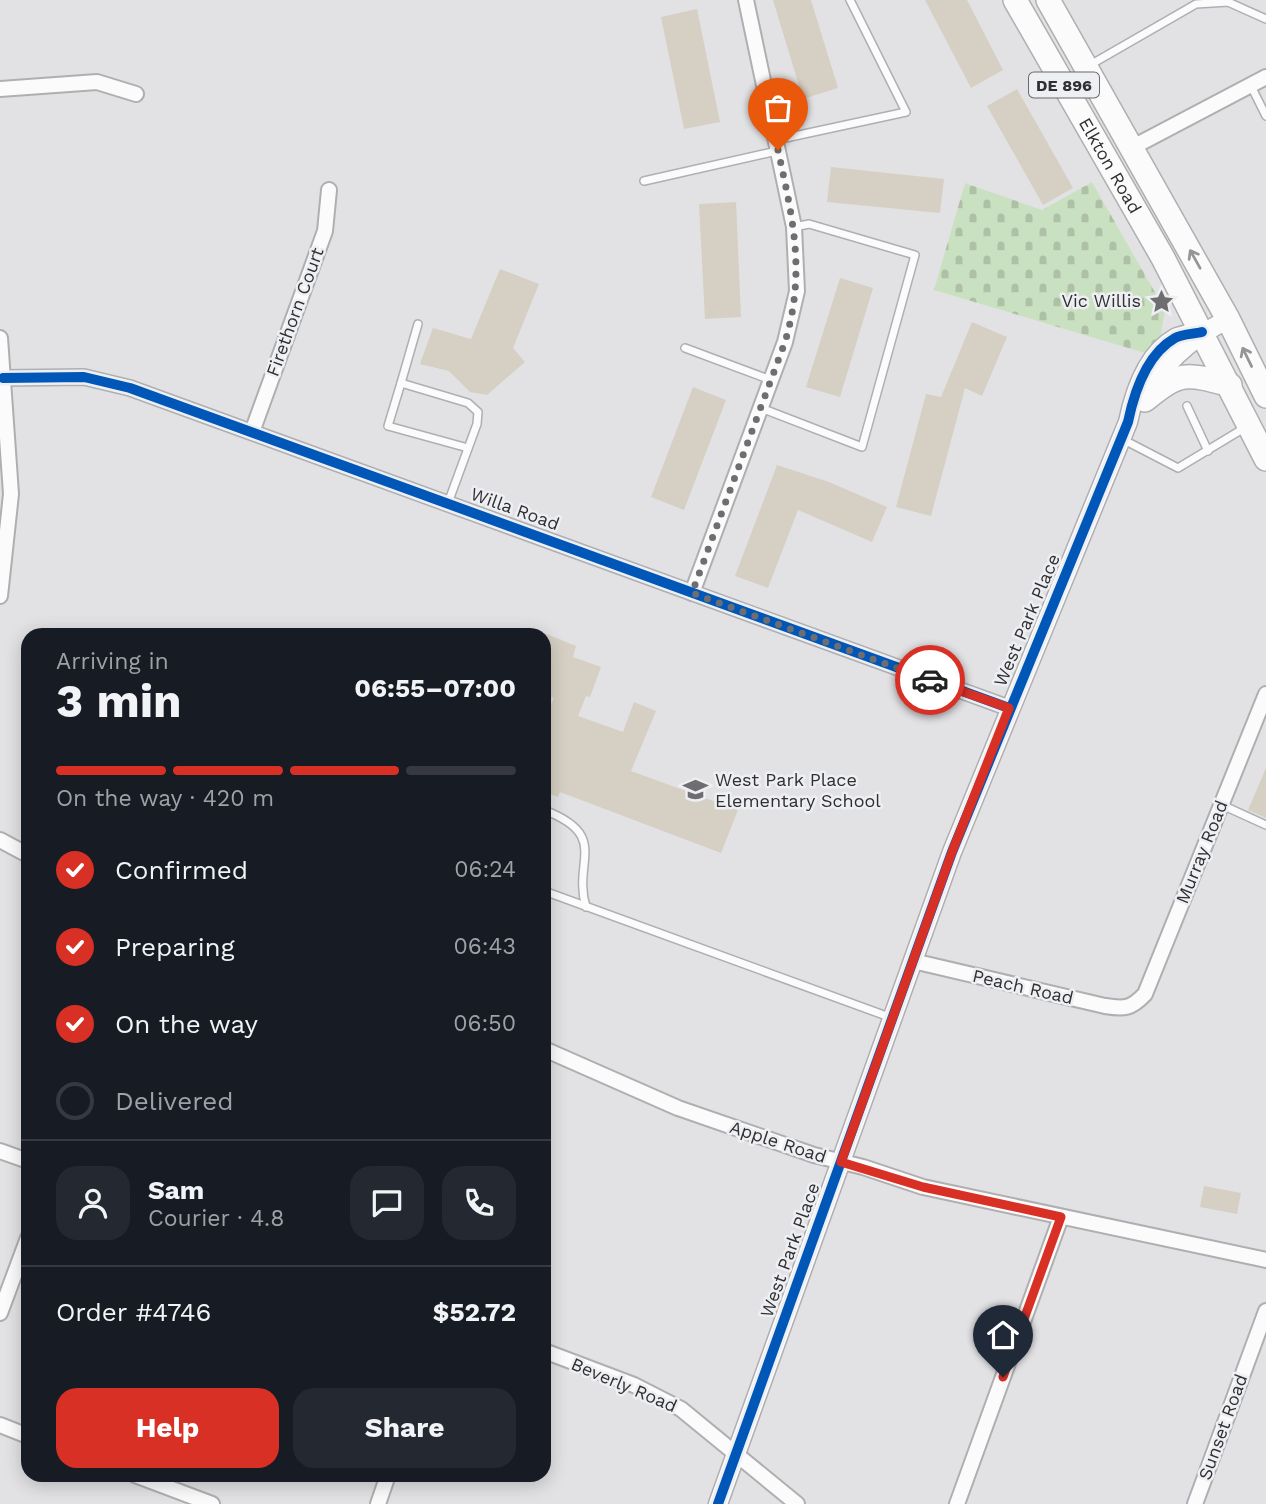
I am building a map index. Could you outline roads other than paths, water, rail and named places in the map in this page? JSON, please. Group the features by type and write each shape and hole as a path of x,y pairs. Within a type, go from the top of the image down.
{"main road":[{"name":"Elkton Road","path":"1015,0 1202,332"},
{"name":"Elkton Road","path":"1048,0 1228,319"},
{"name":"DE 896","path":"1228,319 1266,396"},
{"name":"DE 896","path":"1202,332 1266,459"},
{"path":"1145,400 1167,381 1181,376 1230,385"}],"street":[{"path":"692,593 771,380 794,308 798,272 794,227 746,0"},
{"path":"1133,148 1266,77"},
{"path":"0,89 97,82 135,93"},
{"name":"Firethorn Court","path":"251,432 325,230 329,190"},
{"name":"West Park Place","path":"718,1504 952,852 1125,431 1133,396 1150,365 1176,338 1202,332 1228,319"},
{"name":"West Park Place","path":"1125,431 1161,372 1202,332"},
{"path":"0,338 10,495 4,533 0,596"},
{"name":"Willa Road","path":"3,377 65,376 99,380 448,503 1009,708"},
{"name":"Murray Road","path":"1134,1006 1145,994 1266,694"},
{"path":"0,840 21,851"},
{"name":"Peach Road","path":"913,961 1105,1006 1126,1009 1134,1006"},
{"name":"Apple Road","path":"551,1052 678,1108 923,1187 1266,1260"},
{"path":"0,1151 21,1158"},
{"path":"957,1504 1061,1217"},
{"path":"0,1313 21,1257"},
{"name":"Sunset Road","path":"1195,1504 1266,1311"},
{"name":"Beverly Road","path":"551,1354 659,1396 696,1419 762,1478 797,1504"},
{"path":"0,1425 21,1433"},
{"path":"154,1482 212,1504"},
{"path":"378,1504 386,1482"}],"lane":[{"path":"644,181 906,112 850,0"},
{"path":"1086,68 1196,4 1228,2 1266,19"},
{"path":"1251,85 1266,116"},
{"path":"760,407 862,447 915,255 809,224 794,227"},
{"path":"418,324 388,426 468,449"},
{"path":"685,348 771,380"},
{"path":"401,383 477,408 477,424 448,503"},
{"path":"1187,406 1208,451"},
{"path":"1125,431 1178,468 1249,425"},
{"path":"1221,805 1266,825"},
{"path":"551,813 563,817 580,834 587,857 581,891 586,907"},
{"path":"551,894 892,1018"}],"place":[{"name":"Vic Willis","path":"1161,301"},
{"name":"West Park Place Elementary School","path":"695,790"}]}
